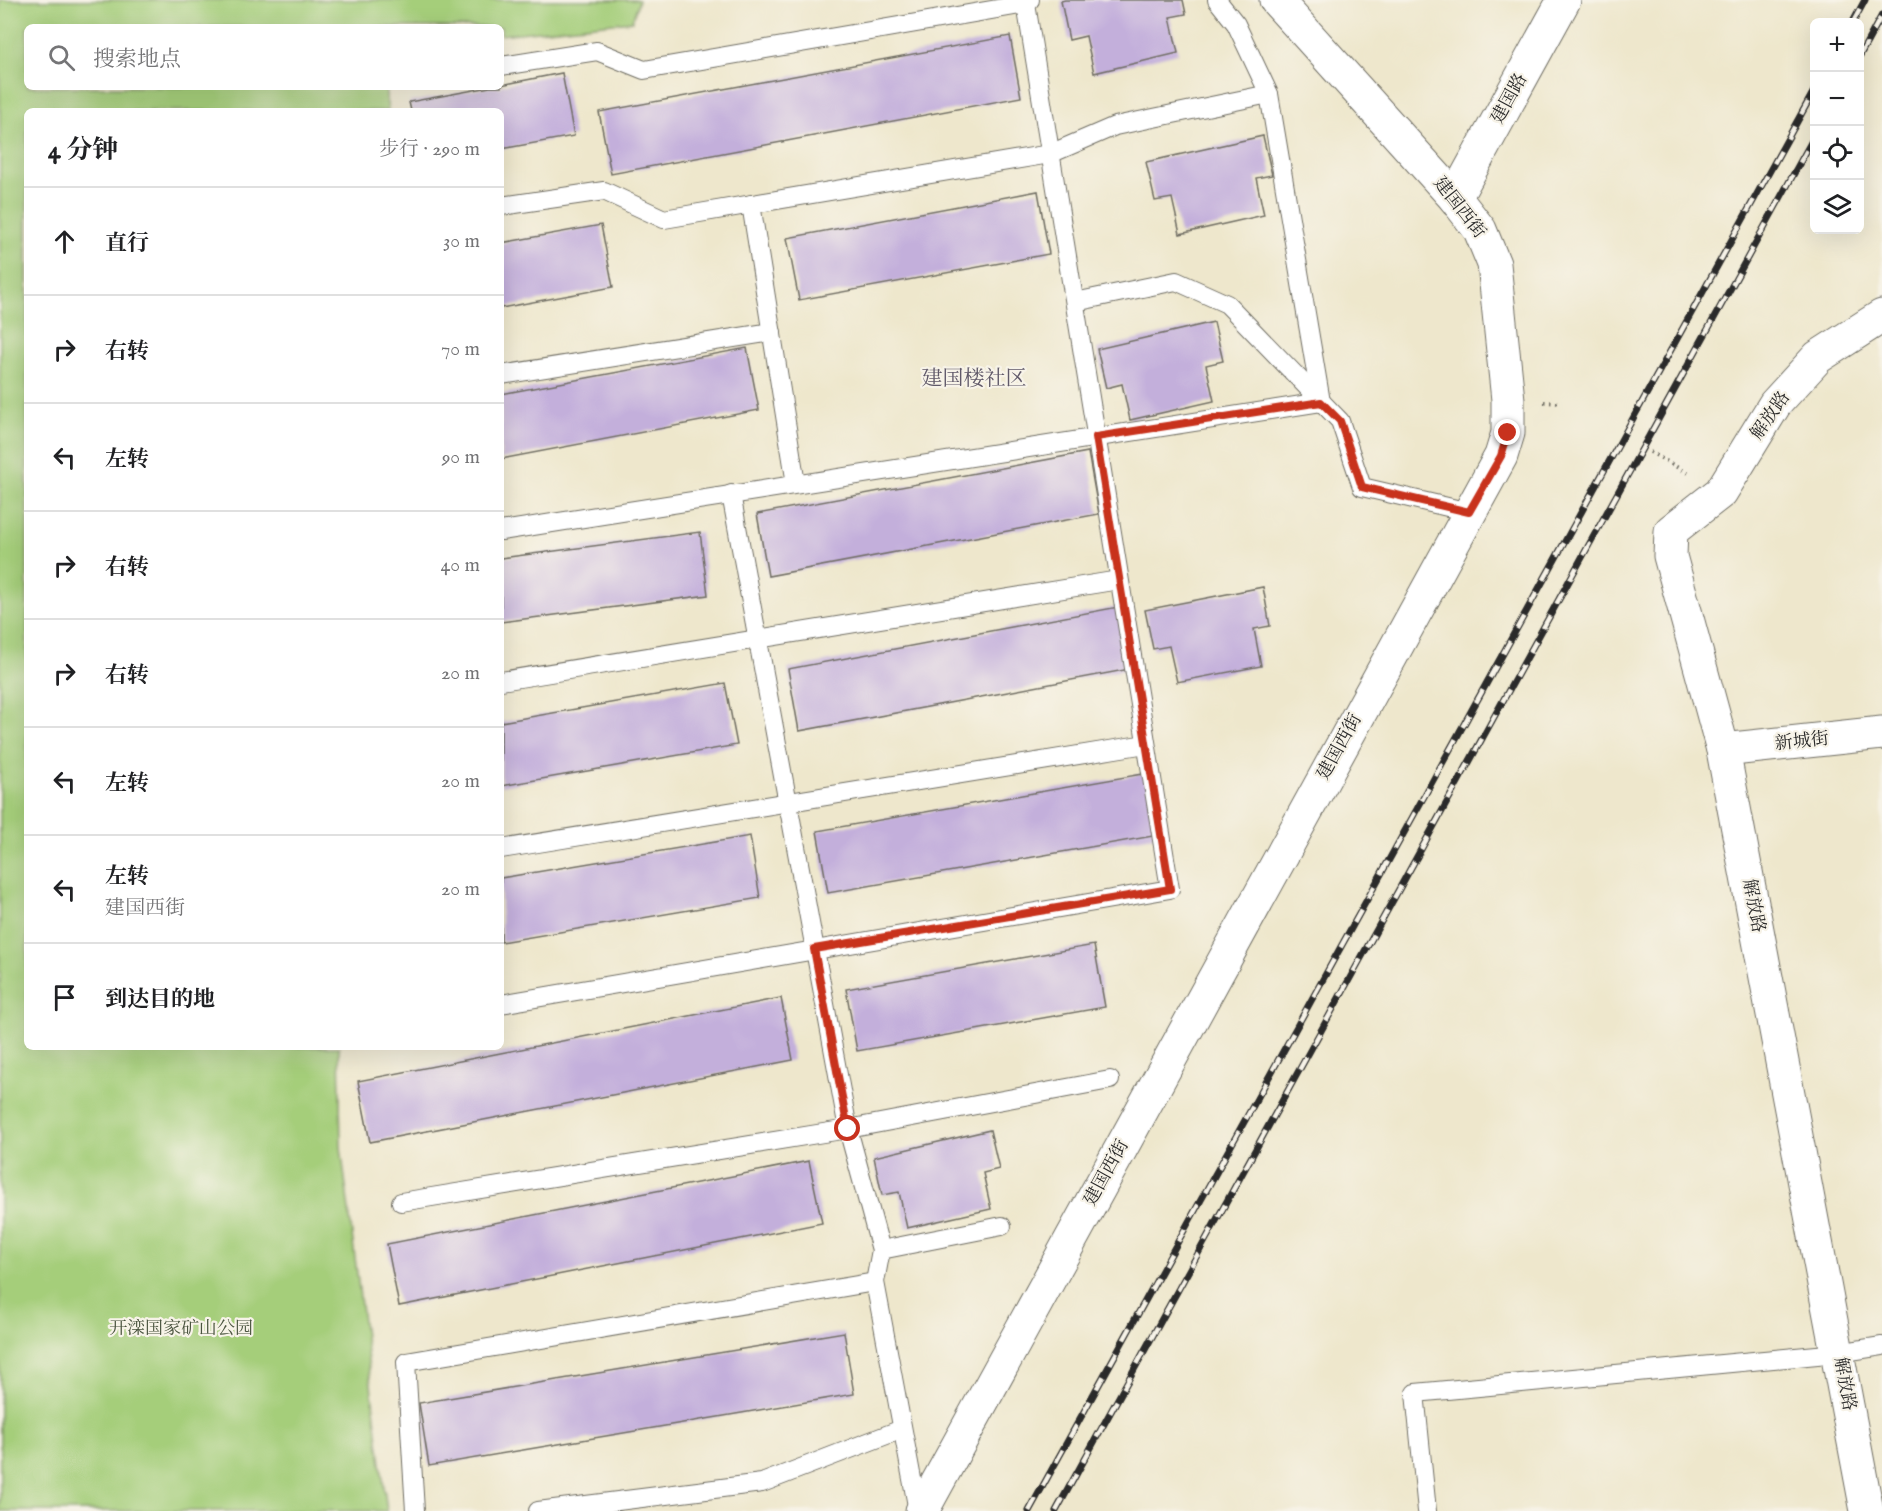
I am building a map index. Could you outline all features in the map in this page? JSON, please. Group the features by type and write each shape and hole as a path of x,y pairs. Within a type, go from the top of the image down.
{"street":[{"name":"建国西街","path":"920,1511 1501,456 1508,433 1508,400 1494,264 1480,230 1455,198 1276,0"},
{"name":"建国路","path":"1455,198 1564,0"},
{"name":"解放路","path":"1867,1511 1723,750 1670,556 1671,531 1722,492 1775,404 1818,357 1882,316"},
{"name":"新城街","path":"1723,750 1882,733"}],"lane":[{"path":"1217,0 1236,24 1269,94 1321,402"},
{"path":"504,66 597,51 644,70 1028,2 1050,153 1170,889 504,1003"},
{"path":"504,206 604,191 664,219 1050,153 1115,126 1269,94"},
{"path":"751,204 796,484"},
{"path":"1074,302 1176,281 1227,304 1340,421 1362,487 1469,512"},
{"path":"504,375 772,332"},
{"path":"504,531 1321,402"},
{"path":"731,494 848,1129 881,1250 875,1282 902,1429 920,1511"},
{"path":"504,681 1119,580"},
{"path":"504,849 1146,744"},
{"path":"400,1202 848,1129 1110,1080"},
{"path":"881,1250 1002,1226"},
{"path":"415,1511 406,1362 875,1282"},
{"path":"1427,1511 1415,1393 1838,1353 1882,1346"},
{"path":"538,1511 762,1483 902,1429"}],"green space":[{"name":"开滦国家矿山公园","path":"0,0 639,0 632,21 504,35 504,24 24,24 24,90 385,90 388,108 24,108 24,1050 339,1050 341,1147 387,1511 0,1511"}],"building":[{"path":"1183,0 1186,14 1170,17 1178,53 1094,73 1086,36 1069,40 1061,1"},
{"path":"1010,36 1021,97 611,174 599,112"},
{"path":"562,73 574,136 504,148 504,108 410,108 409,102 474,90 504,90 504,84"},
{"path":"1263,136 1272,175 1256,178 1264,215 1180,234 1172,198 1155,201 1146,162"},
{"path":"1038,191 1049,254 799,300 787,238"},
{"path":"601,225 613,287 504,307 504,242"},
{"path":"1214,322 1223,361 1206,365 1214,401 1130,420 1122,384 1106,388 1097,349"},
{"path":"747,348 759,410 504,458 504,393"},
{"path":"1088,452 1099,514 768,576 757,514"},
{"path":"700,532 708,595 504,622 504,558"},
{"path":"1263,587 1270,626 1254,629 1261,666 1177,682 1169,646 1153,649 1145,610"},
{"path":"1118,607 1130,669 799,731 788,669"},
{"path":"725,683 737,745 504,785 504,721"},
{"path":"1148,773 1159,835 828,893 817,831"},
{"path":"750,836 760,898 504,941 504,877"},
{"path":"1094,945 1105,1007 857,1051 846,989"},
{"path":"781,998 793,1060 370,1142 358,1081"},
{"path":"990,1130 999,1169 983,1173 991,1209 907,1228 899,1192 882,1195 874,1157"},
{"path":"809,1161 822,1223 399,1306 387,1244"},
{"path":"844,1332 854,1394 429,1466 419,1403"}],"railway":[{"path":"1855,18 1865,0"},
{"path":"1864,48 1882,15"},
{"path":"1029,1511 1810,98"},
{"path":"1056,1511 1810,144"}],"district":[{"name":"建国楼社区","path":"974,379"}],"route":[{"path":"848,1129 814,949 1170,889 1096,437 1321,402 1340,421 1362,487 1469,512 1501,456 1508,433"}]}
